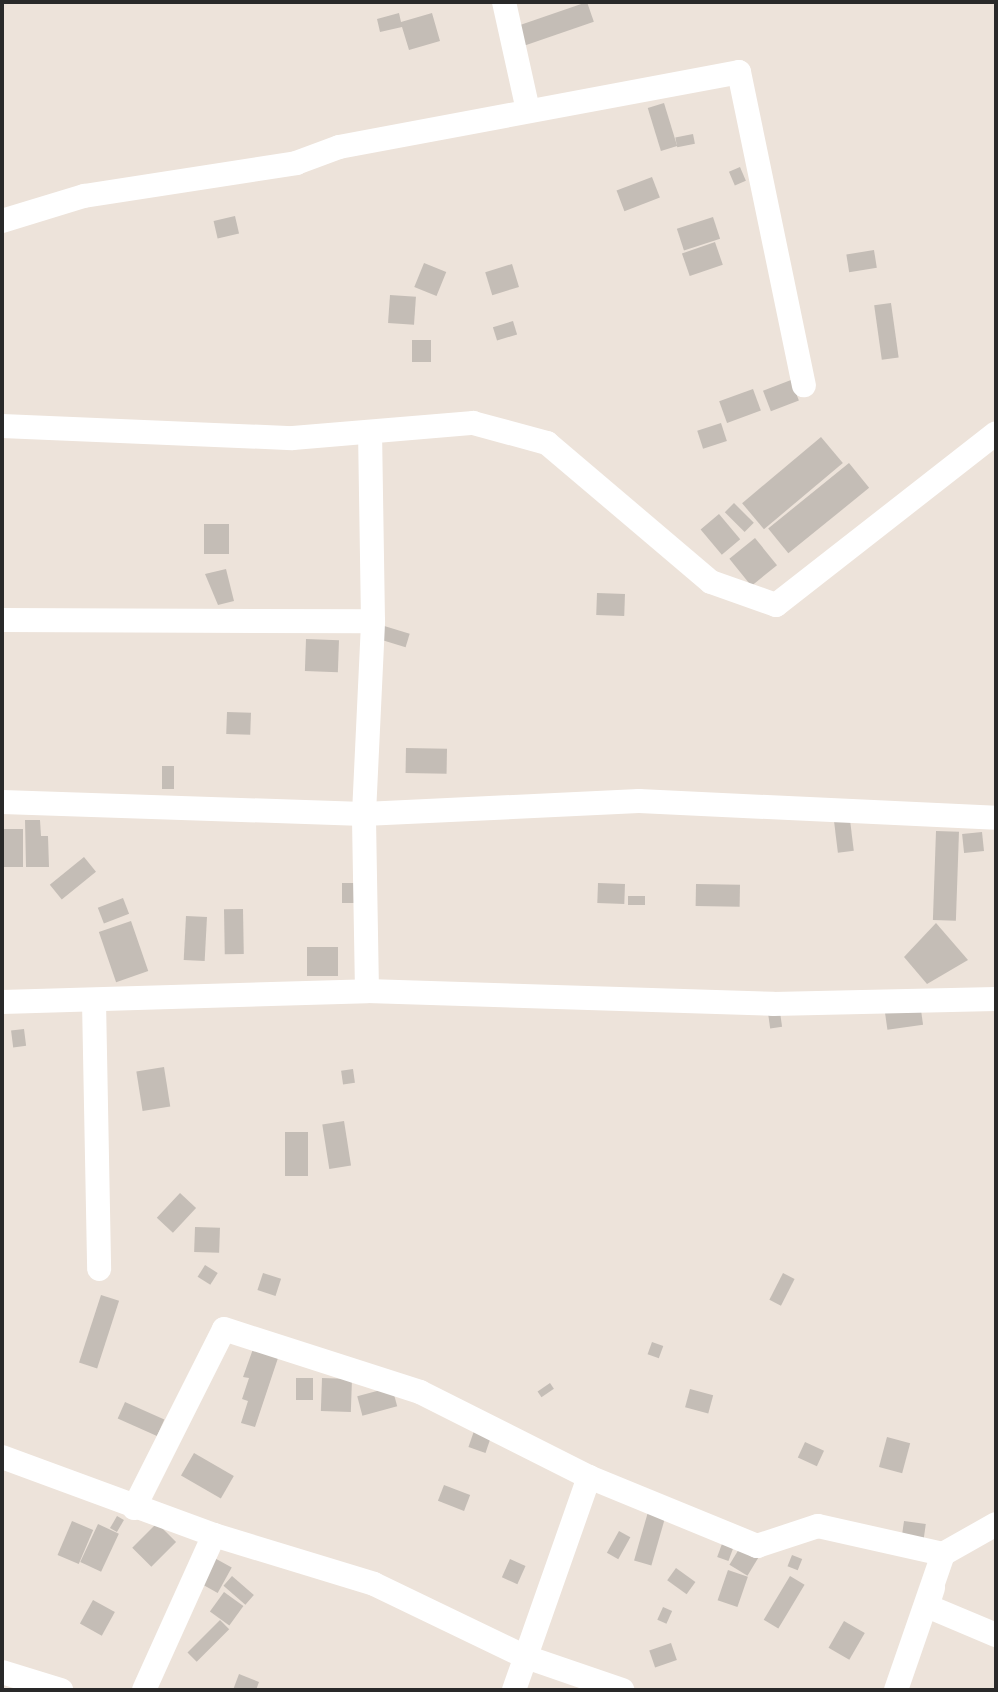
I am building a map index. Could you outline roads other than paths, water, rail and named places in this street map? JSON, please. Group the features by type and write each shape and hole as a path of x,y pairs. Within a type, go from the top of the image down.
{"street":[{"path":"504,2 528,110"},
{"path":"2,221 84,196 296,163 339,147 739,72 804,385"},
{"path":"2,426 293,438 473,424 547,443 711,582 776,605 996,433"},
{"path":"367,991 364,814 373,621 370,434"},
{"path":"2,620 373,621"},
{"path":"2,802 364,814 639,801 996,818"},
{"path":"2,1002 367,991 773,1004 996,999"},
{"path":"94,1001 99,1269"},
{"path":"134,1508 223,1329 420,1392 589,1477 757,1546 818,1526 943,1554"},
{"path":"2,1457 134,1508 374,1584 526,1657 622,1690"},
{"path":"514,1690 589,1477"},
{"path":"895,1690 943,1554 996,1524"},
{"path":"144,1690 214,1535"},
{"path":"943,1554 927,1606 996,1636"},
{"path":"2,1672 61,1690"}]}
